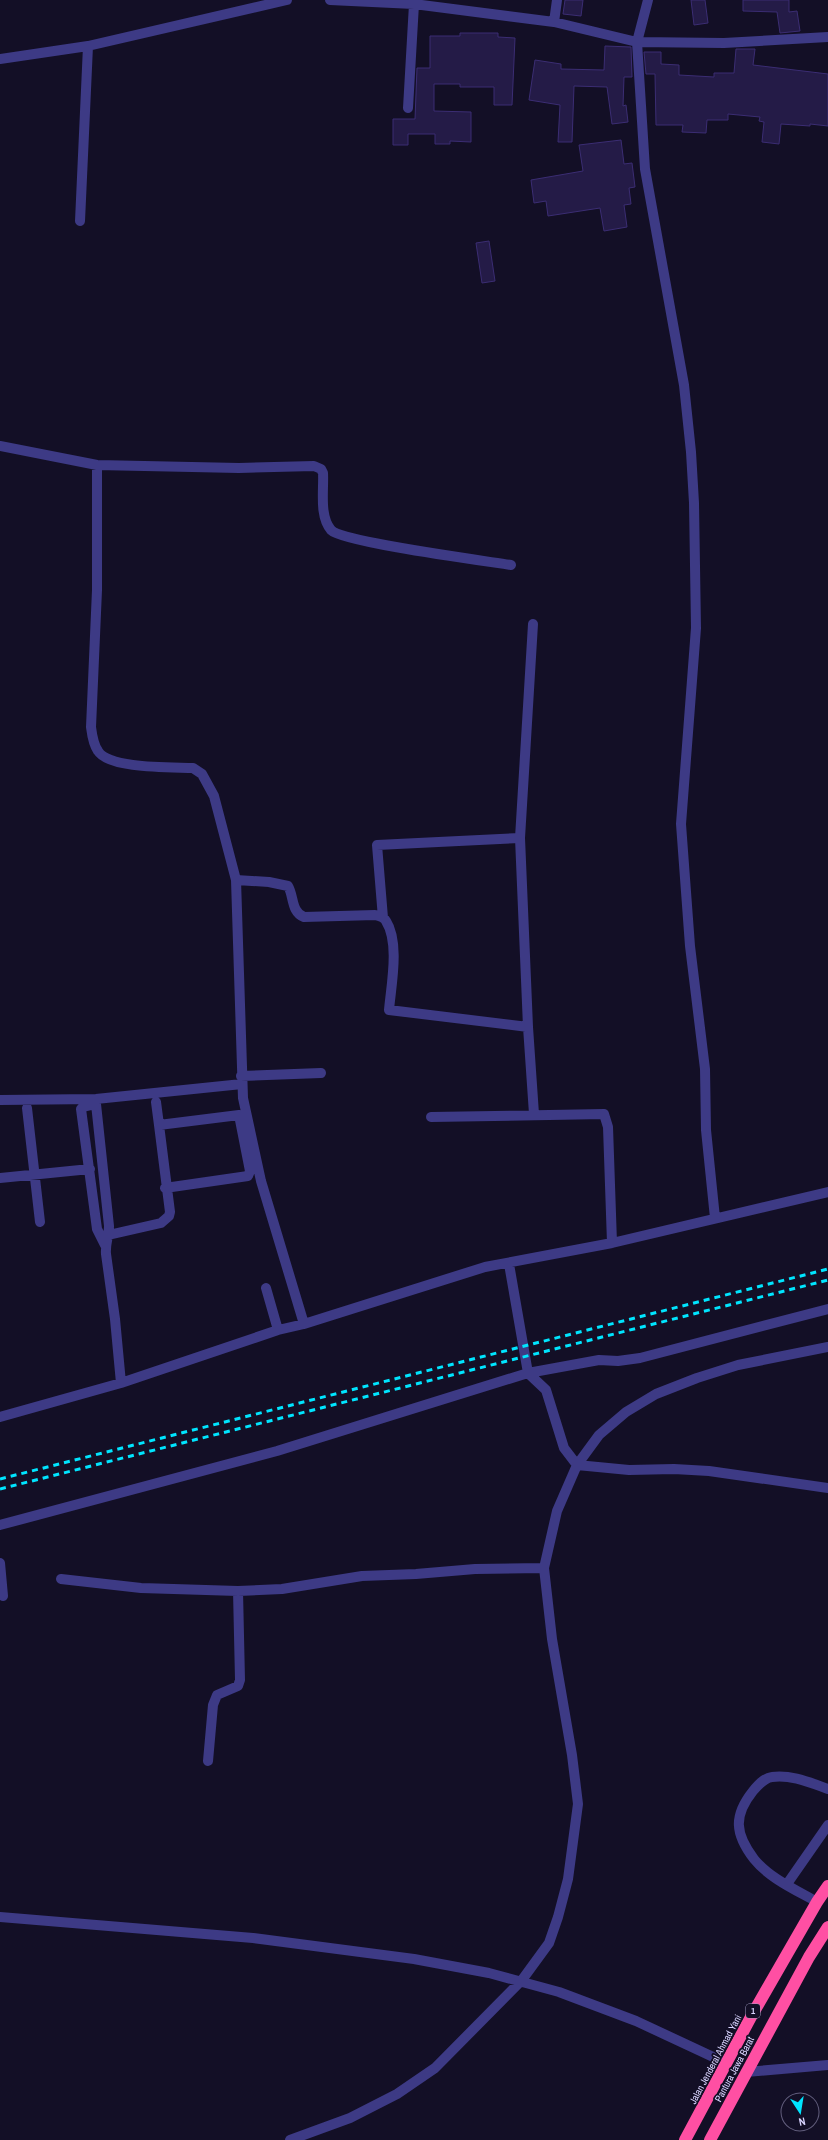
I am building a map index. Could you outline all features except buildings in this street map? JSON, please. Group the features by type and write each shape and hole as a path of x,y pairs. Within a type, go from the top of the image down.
{"highway":[{"name":"Jalan Jenderal Ahmad Yani","path":"685,2140 752,2015 817,1902 828,1886"},
{"name":"Pantura Jawa Barat","path":"710,2140 809,1957 828,1927"}],"street":[{"path":"0,59 88,46 288,0"},
{"path":"330,0 414,4 554,22 637,42 724,43 828,37"},
{"path":"554,22 557,0"},
{"path":"648,0 637,42 645,169 684,385 691,452 694,503 696,628 684,765 681,824 690,946 705,1069 706,1130 715,1218"},
{"path":"408,108 414,4"},
{"path":"80,222 88,46"},
{"path":"0,446 97,465 239,468 314,466 320,469 323,473 325,521 332,531 360,540 511,565"},
{"path":"97,465 97,582 91,727 94,742 98,752 108,760 121,763 193,768 202,774 214,796 236,880 239,944 241,1080 261,1181 304,1324"},
{"path":"533,624 520,838 528,1027 534,1114"},
{"path":"383,918 377,845 520,838"},
{"path":"236,880 269,882 288,886 293,893 298,915 304,917 375,915 383,918 386,921 392,939 394,960 389,1010 528,1027"},
{"path":"0,1100 96,1099 241,1080 321,1073"},
{"path":"105,1239 161,1223 170,1212 165,1188 156,1102"},
{"path":"105,1239 96,1218 81,1109 83,1107 96,1104 103,1175 105,1239 121,1383"},
{"path":"27,1108 40,1222"},
{"path":"431,1117 534,1114 604,1114 608,1127 612,1243"},
{"path":"159,1125 239,1115 250,1171 246,1177 165,1188"},
{"path":"88,1158 101,1156"},
{"path":"0,1178 35,1174 90,1173 103,1175"},
{"path":"0,1417 121,1383 278,1330 304,1324 485,1267 508,1264 612,1243 828,1192"},
{"path":"508,1264 525,1345 528,1374 546,1390 564,1448 577,1464 629,1470 674,1469 709,1471 828,1488"},
{"path":"266,1288 278,1330"},
{"path":"0,1524 277,1451 528,1374 599,1360 618,1361 640,1358 828,1309"},
{"path":"290,2140 350,2118 403,2090 435,2068 522,1980 549,1943 558,1917 568,1879 578,1804 572,1755 553,1651 544,1568 557,1511 577,1464 599,1435 626,1412 656,1394 697,1378 738,1365 828,1347"},
{"path":"0,1563 3,1596"},
{"path":"60,1579 140,1588 238,1591 282,1589 362,1576 416,1574 475,1569 544,1568"},
{"path":"208,1761 213,1705 217,1694 238,1686 240,1680 238,1591"},
{"path":"817,1902 770,1873 755,1860 738,1832 739,1814 747,1798 759,1783 771,1776 796,1778 828,1789"},
{"path":"787,1884 828,1825"},
{"path":"0,1917 253,1938 414,1959 522,1980 636,2021 726,2063"},
{"path":"746,2072 828,2065"}],"railway":[{"path":"0,1479 828,1269"},
{"path":"0,1489 828,1280"}]}
